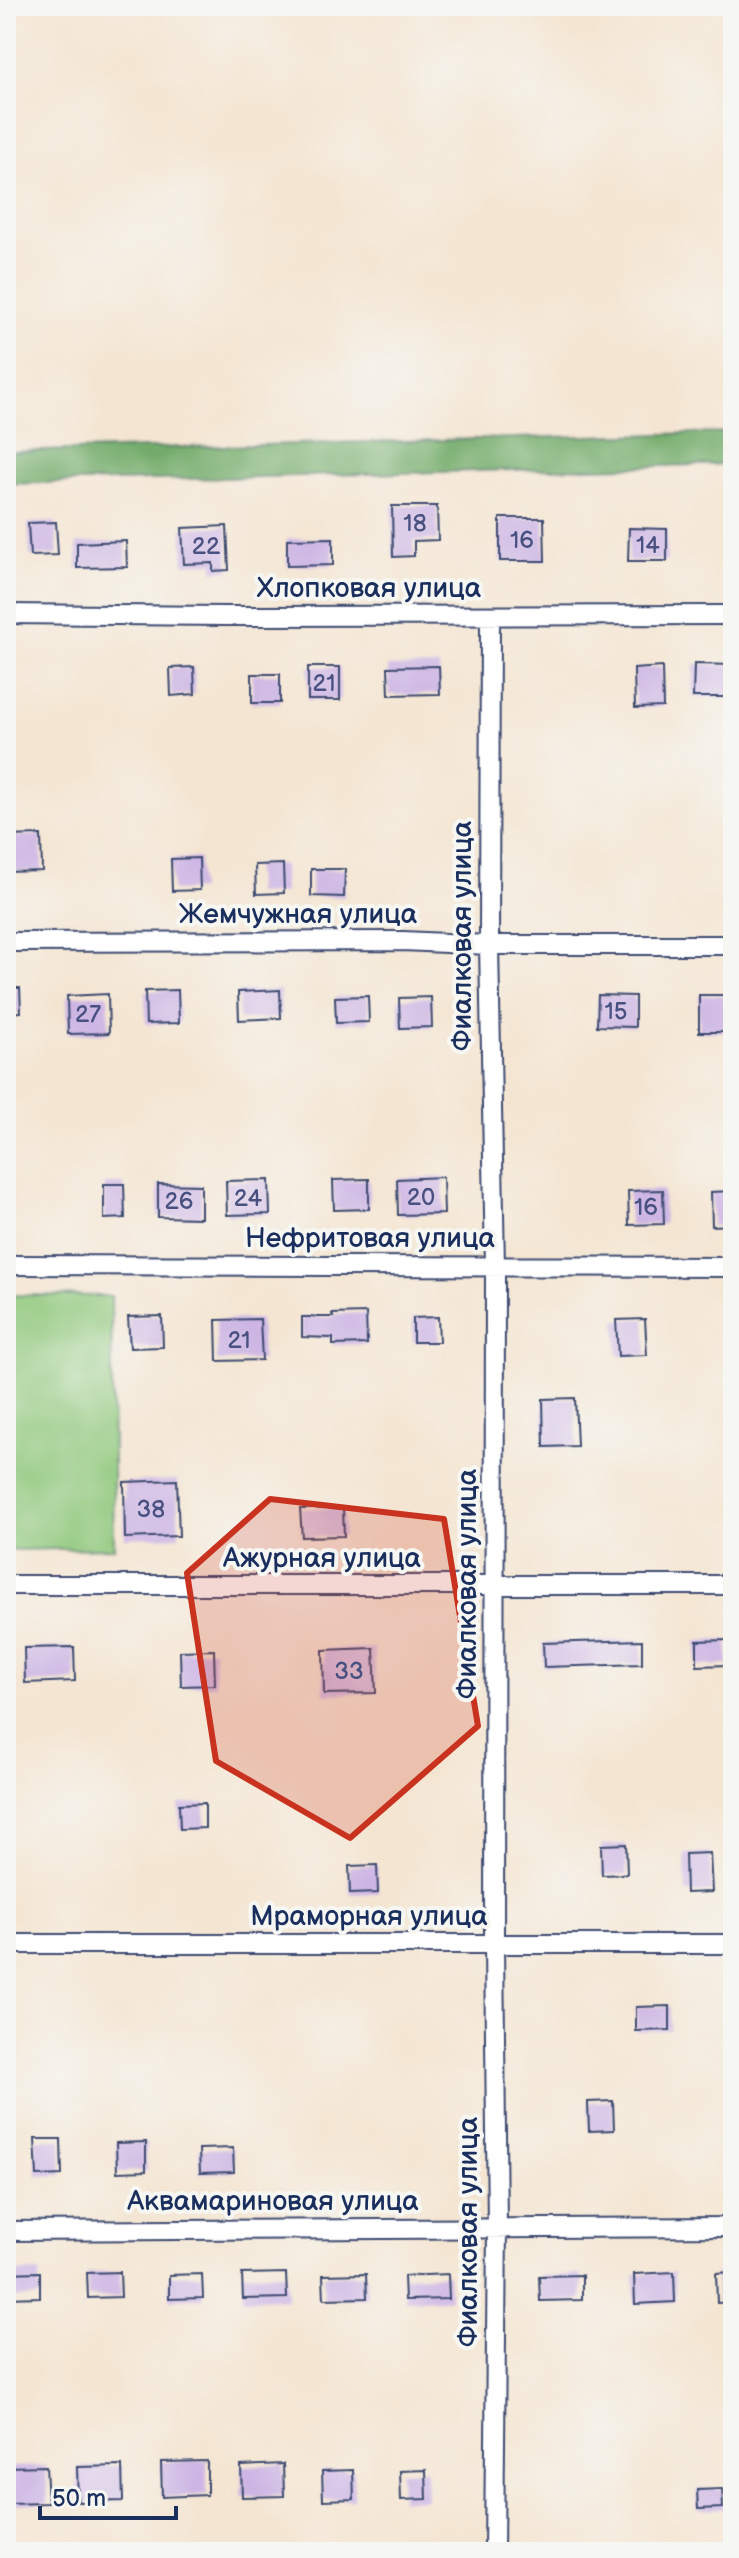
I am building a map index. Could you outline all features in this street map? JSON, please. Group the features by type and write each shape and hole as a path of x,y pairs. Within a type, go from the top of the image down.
{"street":[{"name":"Хлопковая улица","path":"6,614 733,615"},
{"name":"Фиалковая улица","path":"490,616 489,945 495,1267 494,1944 497,2227 494,2552"},
{"name":"Жемчужная улица","path":"6,942 403,941 489,945 733,945"},
{"name":"Нефритовая улица","path":"6,1265 733,1267"},
{"name":"Ажурная улица","path":"6,1585 733,1585"},
{"name":"Мраморная улица","path":"6,1944 733,1944"},
{"name":"Аквамариновая улица","path":"6,2231 733,2227"}],"highlighted area":[{"path":"270,1499 444,1519 478,1726 350,1838 216,1761 187,1573"}],"green space":[{"path":"733,432 733,464 6,484 6,452"},
{"path":"6,1295 111,1296 114,1548 6,1550"}],"building":[{"path":"392,506 437,506 438,540 414,541 414,556 393,557"},
{"path":"500,518 544,518 545,561 500,561"},
{"path":"56,522 58,555 30,556 28,523"},
{"path":"227,526 229,570 213,571 213,563 184,564 182,528"},
{"path":"629,528 667,529 667,561 628,561"},
{"path":"333,538 333,565 287,566 287,539"},
{"path":"126,541 127,567 77,568 77,543"},
{"path":"694,664 733,665 733,697 693,697"},
{"path":"439,666 440,694 389,695 388,667"},
{"path":"194,667 195,694 171,696 170,668"},
{"path":"308,667 340,667 340,700 308,700"},
{"path":"662,667 663,707 635,708 634,669"},
{"path":"252,674 280,674 280,703 252,703"},
{"path":"41,835 42,871 6,872 6,836"},
{"path":"199,858 200,890 172,891 171,859"},
{"path":"283,864 284,893 256,894 255,865"},
{"path":"311,869 345,869 344,897 311,896"},
{"path":"6,988 20,988 21,1012 6,1013"},
{"path":"178,990 179,1023 146,1024 145,991"},
{"path":"280,990 281,1018 239,1020 238,992"},
{"path":"108,994 109,1033 68,1034 67,996"},
{"path":"598,995 635,996 635,1027 597,1026"},
{"path":"699,995 733,995 733,1032 699,1032"},
{"path":"368,996 369,1022 336,1023 335,997"},
{"path":"431,997 432,1027 400,1028 399,998"},
{"path":"443,1177 444,1214 398,1215 397,1179"},
{"path":"369,1179 369,1209 334,1210 333,1180"},
{"path":"269,1180 270,1214 227,1215 226,1181"},
{"path":"104,1184 124,1184 125,1218 104,1219"},
{"path":"158,1184 201,1185 201,1218 158,1217"},
{"path":"663,1190 664,1224 629,1225 628,1191"},
{"path":"733,1191 733,1225 712,1226 711,1192"},
{"path":"366,1313 367,1344 333,1345 333,1338 302,1337 302,1317"},
{"path":"162,1316 163,1347 130,1348 128,1317"},
{"path":"438,1317 439,1342 413,1342 413,1318"},
{"path":"260,1319 262,1360 217,1361 216,1320"},
{"path":"645,1319 647,1355 618,1356 616,1320"},
{"path":"575,1398 577,1446 544,1447 543,1399"},
{"path":"177,1480 179,1536 125,1538 124,1482"},
{"path":"343,1508 344,1536 302,1537 300,1509"},
{"path":"642,1640 642,1664 544,1667 543,1643"},
{"path":"728,1640 728,1665 697,1666 697,1641"},
{"path":"74,1647 75,1681 25,1683 24,1648"},
{"path":"374,1648 376,1693 324,1694 323,1650"},
{"path":"214,1650 215,1685 181,1686 180,1651"},
{"path":"205,1803 205,1828 180,1829 179,1804"},
{"path":"626,1844 627,1874 602,1875 601,1845"},
{"path":"710,1853 712,1892 686,1893 685,1854"},
{"path":"377,1865 378,1893 350,1894 349,1866"},
{"path":"670,2006 670,2030 636,2031 636,2007"},
{"path":"613,2101 614,2130 589,2131 588,2102"},
{"path":"35,2139 61,2139 62,2175 37,2176"},
{"path":"146,2142 146,2171 117,2172 116,2143"},
{"path":"233,2148 234,2172 200,2173 199,2149"},
{"path":"40,2272 40,2297 6,2298 6,2273"},
{"path":"120,2272 121,2297 88,2298 87,2273"},
{"path":"674,2272 675,2302 635,2304 634,2274"},
{"path":"733,2272 733,2302 717,2303 716,2273"},
{"path":"286,2273 287,2298 243,2299 242,2274"},
{"path":"202,2274 203,2298 169,2299 169,2275"},
{"path":"366,2274 367,2298 324,2299 323,2275"},
{"path":"448,2274 449,2299 405,2300 404,2276"},
{"path":"582,2275 582,2300 540,2301 539,2276"},
{"path":"207,2461 207,2495 162,2497 161,2462"},
{"path":"283,2464 284,2496 242,2497 241,2466"},
{"path":"46,2466 48,2503 6,2504 6,2467"},
{"path":"122,2466 123,2501 78,2502 77,2467"},
{"path":"353,2470 354,2499 323,2500 322,2471"},
{"path":"426,2470 427,2499 401,2500 400,2471"},
{"path":"722,2489 723,2508 698,2509 697,2490"}]}
